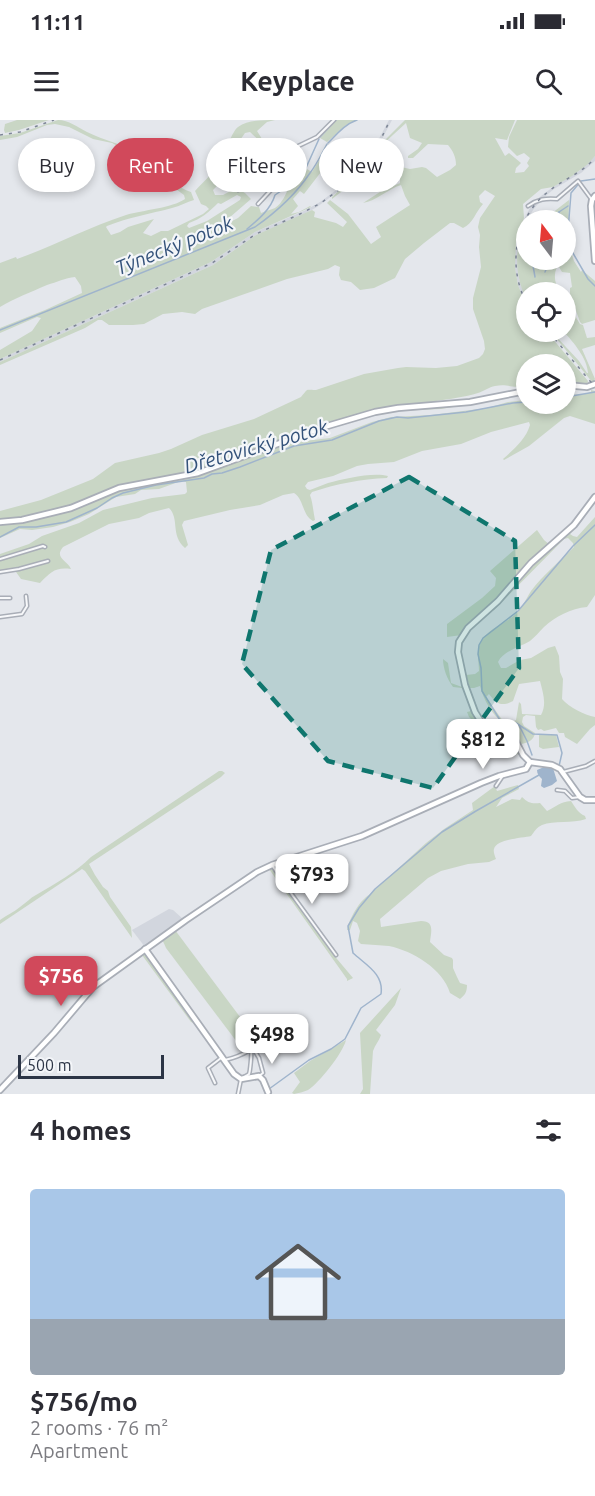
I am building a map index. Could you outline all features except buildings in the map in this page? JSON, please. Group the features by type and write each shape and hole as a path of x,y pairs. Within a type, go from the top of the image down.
{"street":[{"path":"307,142 317,137 334,120"},
{"path":"528,206 545,198 557,199 580,182 594,198 591,206 595,261"},
{"path":"258,204 270,192"},
{"path":"576,386 587,387 595,384"},
{"path":"0,522 22,520 71,508 119,488 198,473 324,427 375,412 470,402 516,393"},
{"path":"580,798 563,772 552,765 530,762 513,736 493,730 475,712 460,668 459,642 468,628 498,601 531,564 574,525 595,497"},
{"path":"0,559 45,547"},
{"path":"0,572 48,561"},
{"path":"0,617 21,614 27,606 26,596"},
{"path":"0,598 10,598"},
{"path":"563,772 595,761"},
{"path":"0,1090 54,1033 93,987 257,872 362,836 481,783 526,769 530,762"},
{"path":"495,786 504,774"},
{"path":"557,790 565,791 572,798 595,800"},
{"path":"272,865 336,955"},
{"path":"145,949 232,1072 241,1079 260,1076 264,1073 259,1058 252,1049"},
{"path":"215,1083 208,1068 224,1058 236,1057 252,1049 276,1032"},
{"path":"238,1094 241,1079 250,1072 252,1049"},
{"path":"260,1076 267,1092"}],"highlighted area":[{"path":"409,477 515,541 519,668 433,788 328,761 242,664 271,550"}],"shaded area":[{"path":"389,120 392,120 383,138 379,138"},
{"path":"595,156 595,161 581,173 554,189 533,210 529,210 541,196 579,171"},
{"path":"334,192 337,192 299,217 256,235 213,265 0,362 0,359 211,262 255,232 320,202"},
{"path":"516,242 516,270 518,270 520,282 517,282 514,264"},
{"path":"169,909 183,919 145,947 132,930"}],"green space":[{"path":"17,120 49,120 5,133 5,124"},
{"path":"58,120 73,124 107,142 55,124 17,137 0,140 0,136 20,133"},
{"path":"275,120 267,122 257,131 261,138 256,138 250,132 245,133 242,138 231,138 238,127 246,123"},
{"path":"337,120 357,120 345,126 332,138 320,138"},
{"path":"405,120 515,120 507,140 495,138 505,156 509,153 521,163 515,173 524,172 529,166 527,163 530,158 524,153 517,156 508,147 509,137 517,120 595,120 595,156 588,164 553,187 541,189 523,204 523,210 516,210 516,342 555,342 565,354 516,354 516,387 495,386 478,393 435,403 374,411 200,469 118,486 71,507 0,521 0,511 41,500 93,479 115,463 159,453 202,435 254,419 301,397 307,390 316,390 364,374 406,367 457,366 479,358 485,349 473,309 473,298 481,267 478,227 480,218 495,196 485,190 479,196 483,204 469,224 463,228 450,223 405,259 395,278 374,288 360,290 351,282 341,280 340,267 335,265 328,269 287,279 202,309 195,314 182,312 163,314 144,324 133,325 109,325 98,320 85,328 0,365 0,362 213,265 256,235 312,210 315,212 314,217 343,227 347,222 327,203 330,200 348,214 371,244 381,237 376,227 410,205 405,196 404,168 426,168 437,177 456,165 454,154 448,145 428,144 413,158 408,158 422,143 410,138 406,123 387,138"},
{"path":"319,160 319,175 307,190 307,169 312,172"},
{"path":"206,179 206,192 223,195 229,192 243,192 251,199 229,218 232,221 251,206 259,207 261,213 275,208 287,192 299,192 293,199 298,206 291,214 311,207 255,232 211,262 0,359 0,350 32,331 41,318 37,317 0,333 0,328 82,293 81,286 75,277 47,285 0,307 0,263 31,254 126,215 179,202 185,199 180,192 191,192 194,200 106,227 111,235 154,219 143,233 151,236 161,231 168,231 209,209 201,204 195,191","holes":["237,195 241,197 240,200 207,221 189,228 187,226 205,215 218,203 221,204"]},
{"path":"380,192 386,192 373,200 363,203"},
{"path":"569,200 569,210 556,210"},
{"path":"576,264 581,272 582,270 595,281 595,320 582,324 580,322 576,311 576,282 571,282 570,273 561,270 576,270"},
{"path":"518,270 556,270 556,282 520,282"},
{"path":"576,317 583,325 587,338 595,337 595,345 582,349 595,379 593,383 576,362 576,358 588,373 583,356 573,342 576,342"},
{"path":"559,342 572,354 569,354"},
{"path":"576,367 588,381 583,385 576,384"},
{"path":"591,390 595,391 595,424 570,416 564,418 529,446 504,460 526,435 529,422 491,432 461,444 422,451 394,462 357,466 333,476 308,482 305,486 310,490 358,476 388,476 387,478 339,484 312,492 310,495 315,520 313,521 294,493 283,495 260,505 184,521 182,525 188,545 185,548 176,533 174,517 169,508 139,518 109,524 63,547 60,554 71,569 54,571 40,583 21,579 16,572 0,570 0,554 79,523 103,510 152,498 185,494 187,492 186,482 181,481 159,489 141,490 135,494 116,497 89,514 53,527 20,529 0,538 0,524 23,522 54,515 115,491 184,477 325,428 375,414 398,410 477,403 441,409 397,411 372,415 324,430 319,436 296,442 330,438 391,417 487,408 516,401 516,414 576,414 576,394 591,392"},
{"path":"586,513 570,534 577,537 595,517 595,595 587,607 569,611 558,617 530,641 508,652 498,662 501,668 506,668 555,646 563,679 562,699 577,710 595,717 595,725 577,744 565,737 564,733 559,733 556,728 538,730 535,716 526,715 522,722 524,726 535,733 530,741 521,744 502,729 504,724 489,707 480,686 470,688 466,675 479,671 479,647 486,635 518,611 536,585 574,547 573,543 568,538 564,539 493,611 496,606","holes":["540,681 544,703 541,715 522,714 519,702 516,720 503,721 486,697 489,694 497,702 506,704 513,701 519,684"]},
{"path":"537,530 550,545 498,601 462,635 447,637 447,624 495,586 496,578 490,571"},
{"path":"443,659 448,663 451,683 462,687 458,661 475,712 486,725 513,736 521,755 516,754 511,739 505,738 495,743 469,717 467,712 471,711 464,690 453,687 447,677"},
{"path":"539,735 556,735 559,747 543,749 539,747"},
{"path":"219,771 225,773 89,864 131,927 132,938 82,869 0,924 0,920 65,878 91,857"},
{"path":"518,785 519,789 502,798 496,807 512,799 520,800 522,797 530,803 540,803 547,811 561,803 571,801 586,819 542,825 531,836 500,843 494,849 496,859 441,871 428,878 380,919 381,927 421,921 428,923 431,928 430,942 444,955 452,958 453,968 460,983 467,985 462,998 450,993 441,976 426,962 398,948 361,944 358,941 360,931 357,923 353,921 350,930 347,930 352,915 362,901 426,843 473,810 472,803 495,786 497,791"},
{"path":"272,867 332,953 353,978 347,981 269,869"},
{"path":"175,930 255,1037 240,1046 166,948 162,939"},
{"path":"144,953 197,1024 191,1022 142,955"},
{"path":"401,988 395,1005 376,1030 381,1035 373,1051 370,1094 360,1094 363,1089 360,1033"},
{"path":"346,1040 336,1060 318,1081 308,1090 292,1093 300,1082 294,1073"}],"water":[{"path":"544,767 553,768 557,781 544,788 541,786 542,779 537,770"}],"waterway":[{"path":"320,137 336,120"},
{"name":"Týnecký potok","path":"333,138 357,120"},
{"path":"247,229 267,210 275,195 290,185 297,175 305,170 319,139"},
{"name":"Týnecký potok","path":"0,330 255,227 292,196 319,159"},
{"path":"595,179 581,181 571,193 568,231 570,248 588,279 595,286"},
{"path":"562,210 568,206"},
{"path":"534,270 535,277"},
{"name":"Dřetovický potok","path":"576,395 595,392"},
{"name":"Dřetovický potok","path":"0,537 19,527 66,522 123,493 222,473 294,446 332,440 379,421 397,417 466,412 516,403"},
{"path":"559,766 562,753 557,735 533,734 516,723 504,723 500,720 482,691 479,645 483,638 518,611 573,546 595,525"},
{"path":"519,725 532,755"},
{"path":"269,1089 309,1060 345,1039 361,1008 381,994 377,975 353,953 348,926 375,889 442,832 539,775"}],"railway":[{"path":"0,135 20,132 54,120"},
{"path":"0,360 212,263 256,234 321,203 340,189 362,166 380,141 390,120"},
{"path":"519,282 516,257 518,242 528,214 549,191 595,158"},
{"path":"557,342 595,387"}]}
